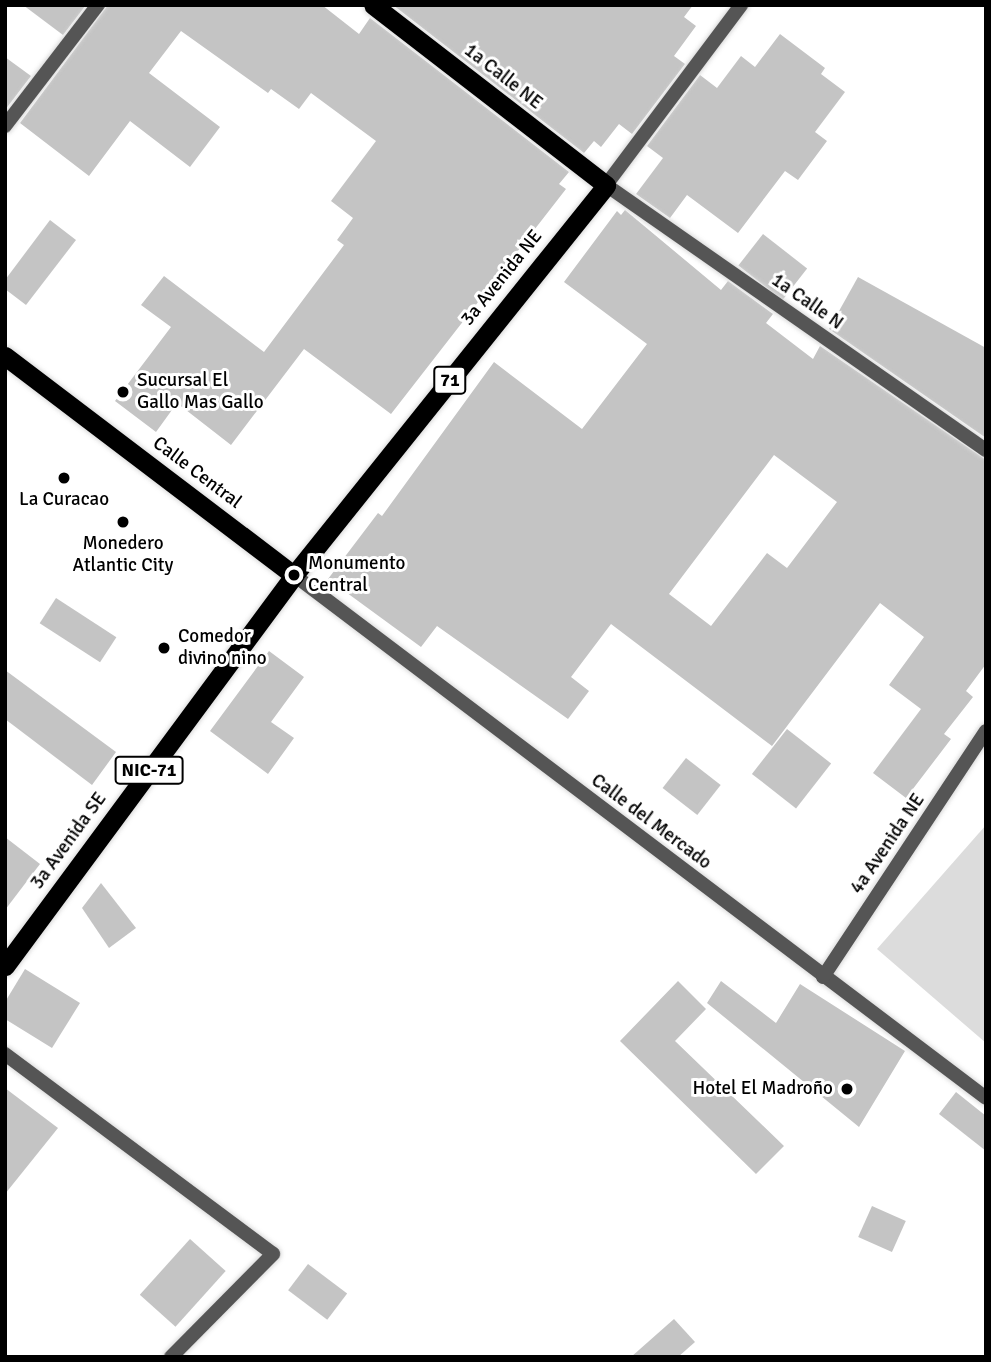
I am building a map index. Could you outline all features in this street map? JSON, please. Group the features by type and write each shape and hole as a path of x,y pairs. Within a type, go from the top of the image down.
{"highway":[{"name":"1a Calle NE","path":"373,5 606,185"},
{"name":"3a Avenida NE","path":"294,575 606,185"},
{"name":"Calle Central","path":"5,356 294,575"},
{"name":"3a Avenida SE","path":"5,965 294,575"}],"street":[{"path":"5,126 98,5"},
{"name":"3a Avenida NE","path":"606,185 741,5"},
{"name":"1a Calle N","path":"606,185 986,450"},
{"name":"Calle del Mercado","path":"294,575 986,1098"},
{"name":"4a Avenida NE","path":"823,977 986,732"},
{"path":"5,1054 273,1254 171,1357"}],"shaded area":[{"path":"986,825 986,1043 877,949"}],"building":[{"path":"23,5 86,5 63,35"},
{"path":"108,5 322,5 359,34 370,18 569,172 559,184 566,189 391,414 304,349 231,445 177,403 156,432 115,401 171,327 141,305 164,276 264,352 344,245 337,240 353,218 331,201 376,141 311,93 299,109 271,89 268,93 181,31 149,73 220,127 190,167 130,121 89,176 20,123"},
{"path":"393,5 693,5 684,17 696,26 674,56 685,64 632,134 619,124 601,147 594,141 584,153"},
{"path":"780,34 825,68 821,74 845,92 815,132 827,141 798,180 785,171 738,233 687,195 670,218 636,194 663,158 647,146 700,75 717,88 741,56 755,67"},
{"path":"5,57 31,76 5,110"},
{"path":"625,210 721,290 728,281 773,314 766,323 813,359 820,346 986,460 986,664 966,691 973,697 944,734 951,739 906,798 873,773 921,709 889,685 924,637 880,603 772,746 611,624 571,677 589,691 568,719 437,626 421,647 328,579 378,513 382,516 494,362 582,429 647,344 564,282 617,211 621,215","holes":["774,455 837,502 787,568 767,553 711,626 669,594"]},
{"path":"50,220 76,240 26,305 5,289 5,280"},
{"path":"763,234 807,268 783,300 738,266"},
{"path":"858,277 986,348 986,438 829,329"},
{"path":"56,598 116,637 100,662 40,623"},
{"path":"269,651 304,677 271,722 294,738 268,774 210,731"},
{"path":"5,670 116,752 92,785 5,719"},
{"path":"787,729 831,763 796,808 752,774"},
{"path":"686,758 721,785 697,815 663,788"},
{"path":"5,837 40,864 5,910"},
{"path":"101,883 136,928 109,948 82,908"},
{"path":"25,969 80,1003 52,1048 5,1019 5,1002"},
{"path":"678,981 706,1009 675,1041 784,1146 756,1174 620,1041"},
{"name":"Hotel El Madroño","path":"721,981 776,1023 800,984 905,1051 859,1127 707,1003"},
{"path":"5,1088 58,1128 5,1194"},
{"path":"956,1092 986,1116 986,1151 939,1114"},
{"path":"872,1206 906,1221 892,1252 858,1237"},
{"path":"190,1239 226,1271 175,1327 140,1295"},
{"path":"308,1264 347,1293 327,1320 288,1290"},
{"path":"674,1319 695,1342 678,1357 631,1357"}],"place":[{"name":"Sucursal El Gallo Mas Gallo","path":"123,392"},
{"name":"La Curacao","path":"64,478"},
{"name":"Monedero Atlantic City","path":"123,522"},
{"name":"Monumento Central","path":"294,575"},
{"name":"Comedor divino nino","path":"164,648"},
{"name":"Hotel El Madroño","path":"847,1089"}]}
